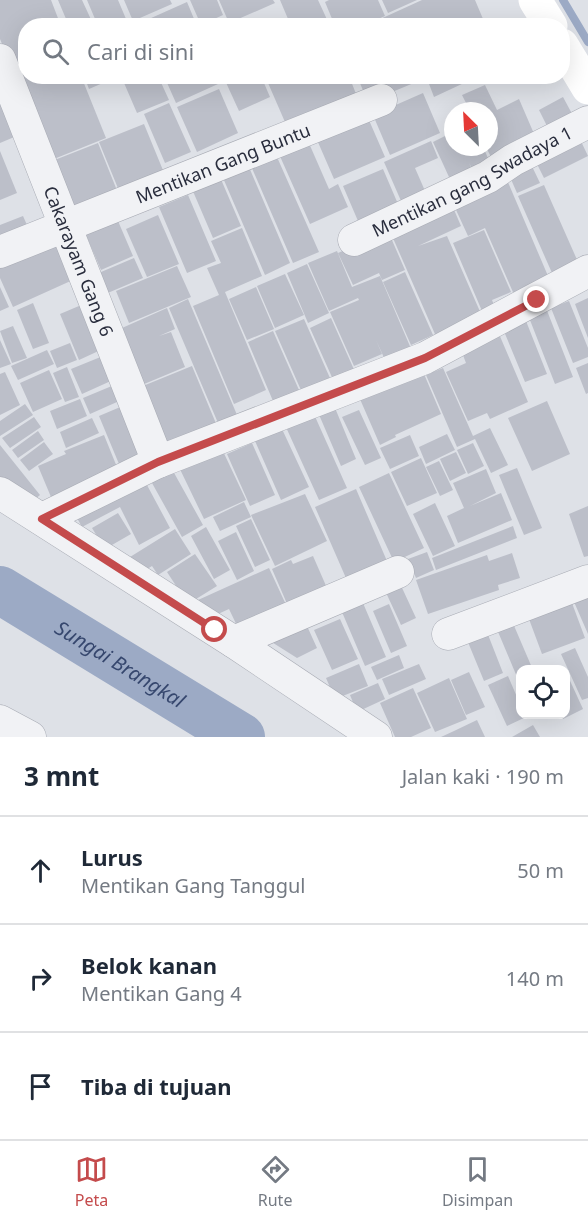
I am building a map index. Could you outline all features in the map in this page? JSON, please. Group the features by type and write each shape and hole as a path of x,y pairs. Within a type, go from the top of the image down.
{"main road":[{"path":"535,0 546,18"},
{"path":"570,58 588,88"}],"street":[{"name":"Cakarayam Gang 6","path":"0,60 158,462"},
{"name":"Mentikan Gang Buntu","path":"65,226 381,100"},
{"name":"Mentikan gang Swadaya 1","path":"354,240 488,177 513,160 588,122"},
{"path":"0,252 65,226"},
{"path":"42,519 158,462 425,358 588,271"},
{"path":"0,493 234,642 376,737"},
{"path":"234,642 398,572"},
{"path":"448,634 588,581"},
{"path":"0,721 30,737"}],"building":[{"path":"0,0 51,0 58,18 18,18 18,84 0,39"},
{"path":"58,0 82,0 90,18 66,18"},
{"path":"87,0 118,0 126,18 95,18"},
{"path":"124,0 170,0 172,4 140,18 132,18"},
{"path":"190,0 217,0 223,15 216,18 198,18"},
{"path":"219,0 273,0 275,3 240,18 227,18"},
{"path":"280,0 318,0 326,18 288,18"},
{"path":"329,0 378,0 385,16 380,18 332,18 325,2"},
{"path":"382,0 417,0 388,13"},
{"path":"422,0 475,0 483,18 383,18"},
{"path":"187,2 194,18 151,18"},
{"path":"18,84 84,84 106,138 49,161"},
{"path":"87,84 101,84 89,89"},
{"path":"124,84 162,84 169,100 137,113"},
{"path":"168,84 218,84 176,103"},
{"path":"227,84 264,84 270,97 239,111"},
{"path":"268,84 352,84 358,99 288,129"},
{"path":"360,84 411,84 368,102"},
{"path":"429,84 462,84 434,97"},
{"path":"485,85 493,102 466,102 462,95"},
{"path":"219,89 238,133 197,152 177,107"},
{"path":"0,90 19,135 0,143"},
{"path":"423,93 440,133 390,155 373,115"},
{"path":"563,97 577,123 552,136 539,110"},
{"path":"519,99 538,143 494,163 490,156 498,156 498,110"},
{"path":"169,103 191,152 165,163 144,114"},
{"path":"365,111 385,157 334,179 314,133"},
{"path":"144,124 167,180 122,198 99,142"},
{"path":"577,133 588,156 544,178 532,154"},
{"path":"444,136 444,156 487,156 492,167 475,174 469,163 476,178 454,188 433,142"},
{"path":"308,141 329,189 338,184 348,207 310,224 279,154"},
{"path":"431,141 438,158 415,168 429,200 405,210 384,162"},
{"path":"98,143 120,198 70,219 47,163"},
{"path":"273,148 319,252 293,263 248,159"},
{"path":"0,151 17,193 0,200"},
{"path":"528,158 540,183 517,193 506,168"},
{"path":"246,160 290,263 265,275 220,171"},
{"path":"383,169 401,211 361,228 343,186"},
{"path":"217,170 241,226 213,238 189,182"},
{"path":"504,173 551,283 516,299 485,228 468,236 451,199"},
{"path":"544,185 582,271 556,282 518,196"},
{"path":"188,195 216,261 187,273 159,207"},
{"path":"452,205 461,226 418,246 447,236 485,323 438,341 389,229"},
{"path":"115,214 133,256 101,270 83,228"},
{"path":"158,215 179,264 147,277 126,229"},
{"path":"23,216 31,234 0,248 0,225"},
{"path":"242,228 262,276 225,292 266,390 234,404 193,306 219,295 207,268 221,263 211,241"},
{"path":"484,230 511,292 492,300 497,313 485,318 453,243"},
{"path":"388,231 405,270 382,280 379,273 353,285 338,253"},
{"path":"55,233 75,279 13,307 0,278 0,257"},
{"path":"337,251 352,287 380,276 412,351 386,362 376,340 382,354 354,366 330,312 359,300 358,298 329,311 308,263"},
{"path":"134,258 143,278 103,295 94,275"},
{"path":"307,264 329,313 308,323 287,273"},
{"path":"177,266 191,297 129,323 116,291"},
{"path":"405,272 433,335 411,345 383,282"},
{"path":"285,274 304,315 275,328 257,286"},
{"path":"0,287 9,307 0,311"},
{"path":"256,287 274,329 247,340 229,299"},
{"path":"588,298 588,338 575,304"},
{"path":"188,299 240,422 221,430 169,308"},
{"path":"569,301 588,348 588,357 573,363 551,308"},
{"path":"33,303 49,343 33,349 17,310"},
{"path":"86,303 105,348 79,360 60,314"},
{"path":"167,308 175,329 159,336 171,332 185,367 137,387 113,332"},
{"path":"546,308 573,377 555,384 528,315"},
{"path":"331,318 356,374 335,384 310,328"},
{"path":"304,319 333,385 304,397 275,331"},
{"path":"526,321 547,374 525,382 503,329"},
{"path":"13,326 27,358 12,363 0,331"},
{"path":"273,331 299,390 273,401 248,342"},
{"path":"499,334 528,402 490,419 487,413 468,421 446,372 466,363 461,350"},
{"path":"0,340 11,364 0,368"},
{"path":"70,343 77,360 57,368 50,351"},
{"path":"47,350 54,364 18,380 11,366"},
{"path":"103,356 113,380 82,394 71,369"},
{"path":"588,363 588,393 586,394 576,368"},
{"path":"192,366 220,433 166,456 138,388"},
{"path":"67,367 79,397 65,402 53,373"},
{"path":"443,368 473,436 490,428 508,465 491,473 475,439 457,447 426,375"},
{"path":"49,370 62,399 33,412 20,383"},
{"path":"5,372 20,405 0,415 0,374"},
{"path":"424,374 441,414 395,435 396,437 380,445 356,390 386,381 389,389"},
{"path":"119,383 126,398 90,414 83,398"},
{"path":"80,399 87,416 57,429 50,411"},
{"path":"547,401 570,454 532,471 508,418"},
{"path":"333,403 356,459 341,466 317,410"},
{"path":"25,404 33,415 0,436 0,421"},
{"path":"125,405 146,453 119,464 99,416"},
{"path":"359,410 381,458 365,465 342,417"},
{"path":"313,412 347,488 319,500 285,425"},
{"path":"34,417 41,427 10,448 2,438"},
{"path":"92,418 99,433 66,448 60,432"},
{"path":"282,429 309,487 281,500 255,441"},
{"path":"38,431 44,440 18,458 12,450"},
{"path":"447,434 455,450 426,464 419,447"},
{"path":"104,435 119,472 51,497 38,466 66,454 64,451"},
{"path":"410,435 419,456 390,469 380,448"},
{"path":"44,442 53,454 29,471 20,460"},
{"path":"252,443 275,495 250,506 227,454"},
{"path":"473,443 484,466 468,474 457,450"},
{"path":"0,445 40,495 27,506 0,483"},
{"path":"221,447 246,500 204,519 176,461"},
{"path":"456,452 466,473 450,481 440,459"},
{"path":"421,458 437,493 407,506 391,472"},
{"path":"439,461 453,490 440,496 426,467"},
{"path":"168,462 203,525 182,537 147,474"},
{"path":"517,468 542,528 524,535 499,475"},
{"path":"486,469 496,493 470,506 501,493 512,520 458,543 447,516 464,508 453,483"},
{"path":"140,472 170,528 139,545 120,507 82,527 72,509"},
{"path":"389,473 424,548 394,562 359,487"},
{"path":"356,489 390,568 349,585 315,507"},
{"path":"305,494 327,541 275,566 251,515"},
{"path":"244,502 251,517 220,531 213,517"},
{"path":"435,503 455,546 433,556 413,514"},
{"path":"588,506 588,556 584,557 569,514"},
{"path":"118,513 131,534 105,549 92,528"},
{"path":"251,519 270,560 255,567 236,526"},
{"path":"513,526 517,538 436,570 432,558"},
{"path":"206,527 230,570 214,579 191,536"},
{"path":"175,529 191,554 158,575 152,566 141,573 130,557"},
{"path":"236,532 254,571 237,580 218,541"},
{"path":"427,552 434,570 416,578 408,559"},
{"path":"512,553 520,578 498,585 499,590 428,614 416,580 487,555 489,561"},
{"path":"195,554 217,586 188,604 167,572"},
{"path":"313,556 327,588 288,606 272,569 291,560 293,564"},
{"path":"269,568 288,609 240,632 229,609 207,619 198,600"},
{"path":"397,577 416,618 401,625 382,584"},
{"path":"588,588 588,634 571,595"},
{"path":"569,595 585,638 542,654 526,611"},
{"path":"360,596 386,657 365,666 339,605"},
{"path":"389,604 407,646 391,653 373,611"},
{"path":"302,615 317,648 297,658 259,634"},
{"path":"340,619 358,659 332,670 314,630"},
{"path":"512,621 531,665 516,665 516,674 496,627"},
{"path":"485,627 503,673 484,681 465,635"},
{"path":"575,648 588,677 588,698 582,700 570,674 570,665 566,665 561,654"},
{"path":"399,655 404,668 377,680 371,667"},
{"path":"359,664 368,686 335,699 326,678"},
{"path":"419,664 426,679 389,695 382,679"},
{"path":"469,672 485,707 466,715 451,680"},
{"path":"508,676 516,695 516,719 522,719 507,726 488,685"},
{"path":"449,678 467,719 435,732 417,693"},
{"path":"570,681 583,709 570,716"},
{"path":"378,683 385,699 357,712 350,695"},
{"path":"413,688 431,728 411,737 395,737 380,703"},
{"path":"477,720 485,737 441,737 454,731"},
{"path":"533,725 540,737 512,737"}],"waterway":[{"path":"563,0 588,42"},
{"name":"Sungai Brangkal","path":"0,590 241,737"}],"route":[{"path":"215,630 42,519 158,462 425,358 537,300"}]}
